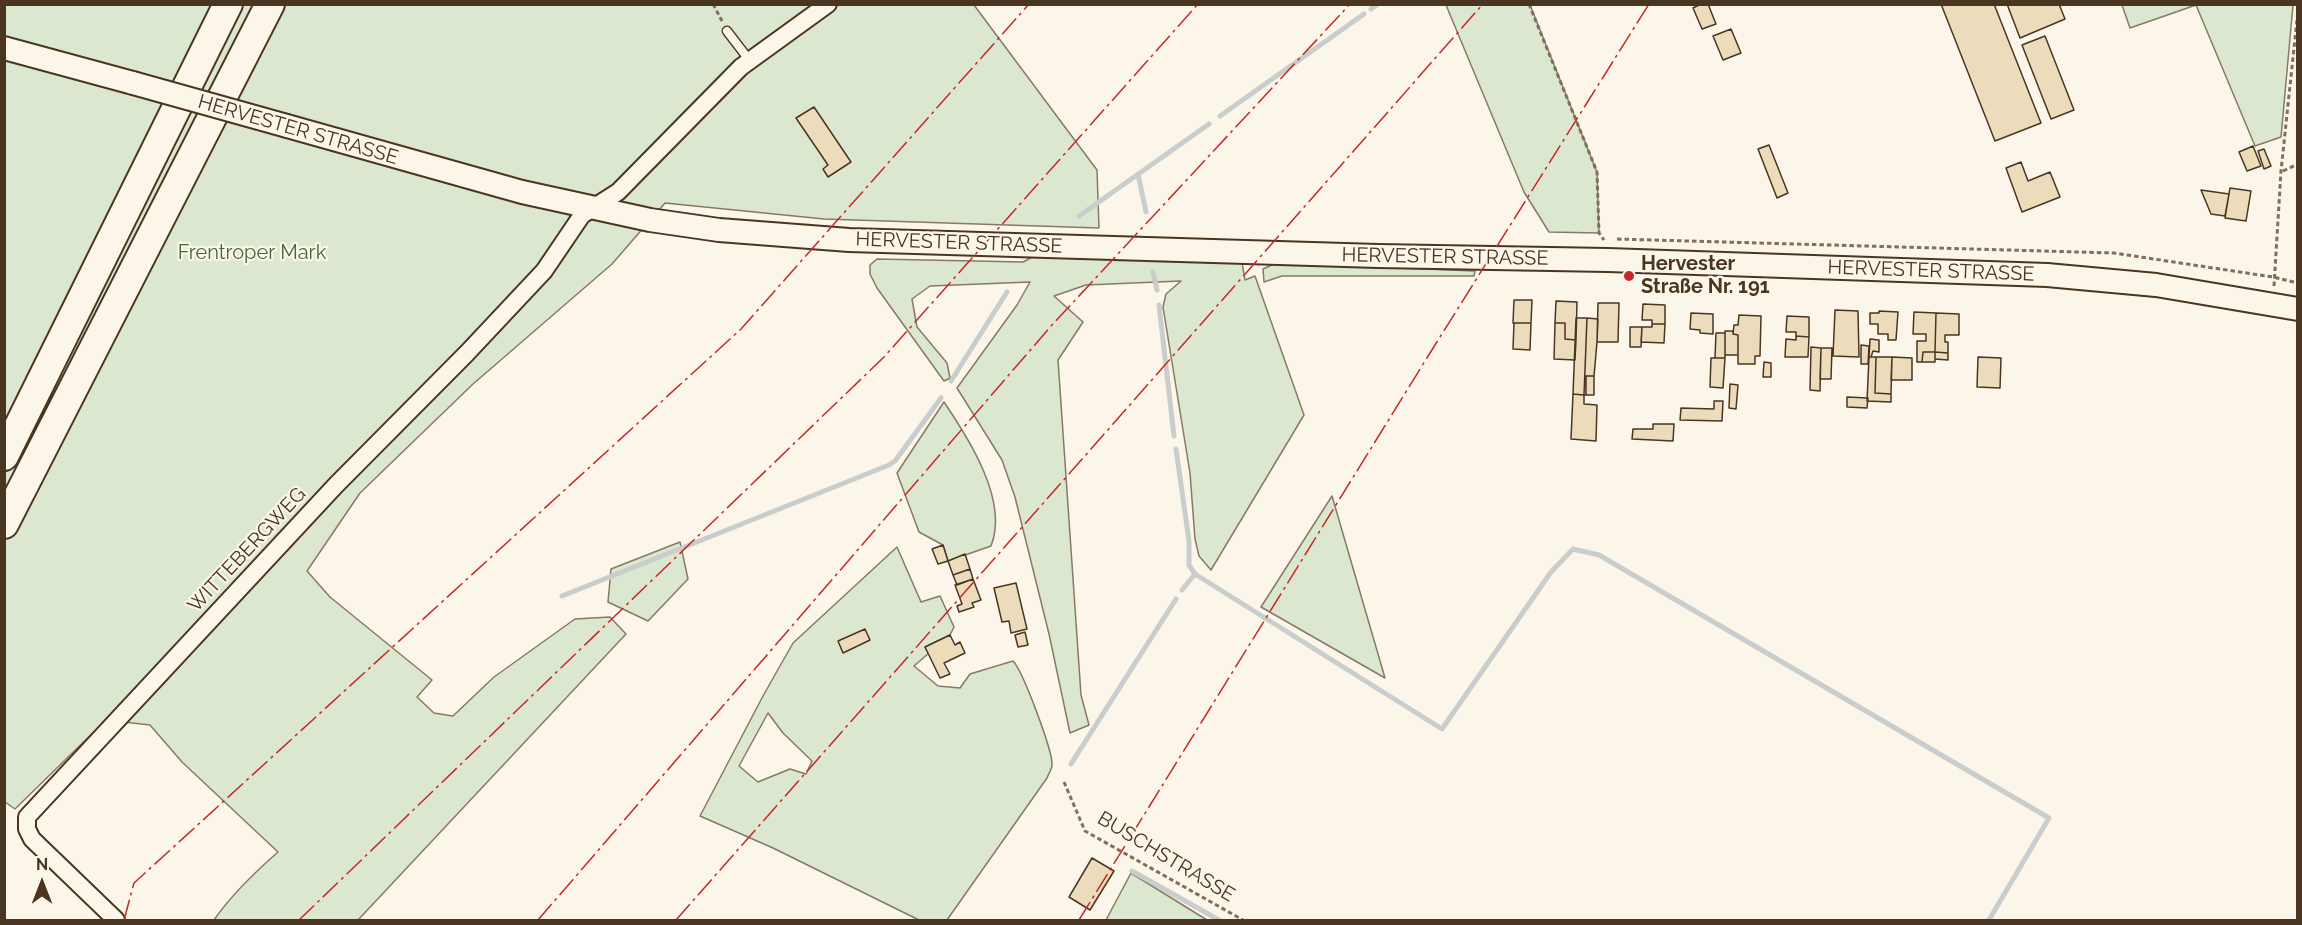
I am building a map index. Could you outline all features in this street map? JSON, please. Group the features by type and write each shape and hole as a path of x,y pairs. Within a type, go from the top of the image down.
{"highway":[{"path":"4,456 228,4"},
{"path":"4,524 270,4"}],"main road":[{"name":"HERVESTER STRASSE","path":"4,48 522,192 650,220 719,230 849,240 2047,275 2156,285 2287,307"}],"street":[{"path":"592,208 618,192 741,67 828,4"},
{"name":"WITTEBERGWEG","path":"116,921 32,839 27,829 27,817 336,485 467,353 544,271 582,215 592,208"}],"lane":[{"path":"727,31 750,61"}],"path":[{"path":"713,4 727,31"},
{"path":"1529,4 1598,172 1599,233 1618,261"},
{"path":"2287,307 2273,277 2298,10"},
{"path":"2282,171 2298,164"},
{"path":"1592,239 1861,244 2114,253 2273,277 2298,283"},
{"name":"BUSCHSTRASSE","path":"1064,782 1085,831 1243,921"}],"green space":[{"name":"Frentroper Mark","path":"4,5 974,5 1097,170 1099,228 824,219 665,203 612,264 473,384 360,493 307,571 330,597 432,680 417,697 434,713 453,716 494,677 575,619 610,617 626,634 358,920 214,920 244,884 278,852 182,762 150,725 106,720 15,809 5,802"},
{"path":"1446,5 1530,5 1597,172 1599,233 1549,232 1524,192"},
{"path":"2122,5 2196,5 2130,28"},
{"path":"2196,5 2293,5 2281,137 2255,146"},
{"path":"1036,255 1242,262 1245,280 1255,276 1304,415 1211,570 1199,556 1195,539 1190,473 1163,307 1166,294 1181,281 1086,285 1054,296 1083,322 1058,360 1081,695 1089,725 1070,733 1049,634 1015,497 1002,460 957,388 1017,305 1030,282 930,286 912,299 917,327 947,363 950,378 944,381 877,288 870,274 870,265 877,259 1023,262"},
{"path":"1276,263 1475,271 1474,276 1282,276 1264,282 1263,269"},
{"path":"944,402 984,471 995,510 995,528 991,546 948,561 943,545 919,532 897,473"},
{"path":"1332,496 1385,678 1261,607"},
{"path":"680,542 688,579 648,621 608,602 611,569"},
{"path":"897,547 921,602 940,596 954,627 950,635 925,647 929,653 914,666 938,686 960,688 970,674 1013,661 1018,668 1043,729 1052,765 1047,778 947,920 919,920 773,848 700,816 793,643","holes":["768,713 783,733 812,761 806,774 790,769 758,782 739,766"]},
{"path":"1131,873 1207,920 1106,920"}],"building":[{"path":"1701,4 1708,4 1716,24 1702,29 1693,8"},
{"path":"1941,4 1994,4 2041,123 1995,141"},
{"path":"2007,4 2059,4 2065,19 2020,38"},
{"path":"1731,29 1741,53 1723,60 1713,36"},
{"path":"2045,36 2074,110 2051,119 2022,45"},
{"path":"814,107 851,162 828,177 823,169 828,165 796,118"},
{"path":"1769,145 1788,193 1777,198 1758,149"},
{"path":"2253,146 2261,166 2247,171 2239,152"},
{"path":"2264,149 2271,166 2264,169 2258,151"},
{"path":"2021,162 2028,181 2050,172 2060,197 2022,212 2006,168"},
{"path":"2230,188 2251,191 2246,221 2225,218"},
{"path":"2201,190 2229,194 2225,216 2211,214"},
{"path":"1514,300 1532,300 1531,323 1513,323"},
{"path":"1556,301 1577,302 1576,340 1565,339 1565,323 1555,323"},
{"path":"1598,303 1619,303 1618,342 1597,342"},
{"path":"1643,304 1665,305 1665,324 1652,324 1652,320 1642,320"},
{"path":"1835,310 1858,311 1859,357 1833,356"},
{"path":"1879,311 1898,312 1896,340 1888,340 1888,334 1878,334 1878,324 1870,324 1870,313 1879,313"},
{"path":"1914,312 1936,313 1935,352 1923,352 1922,362 1917,362 1917,341 1926,341 1926,334 1913,334"},
{"path":"1691,313 1713,314 1713,334 1690,329"},
{"path":"1936,313 1959,314 1959,335 1945,335 1945,342 1948,342 1948,353 1935,352"},
{"path":"1739,315 1761,316 1760,356 1755,356 1755,364 1738,364 1738,335 1733,334 1734,325 1738,325"},
{"path":"1787,316 1809,317 1809,337 1796,336 1796,332 1786,332"},
{"path":"1576,318 1587,318 1584,395 1573,394"},
{"path":"1587,318 1598,319 1594,376 1586,376 1586,395 1584,395"},
{"path":"1514,323 1531,323 1530,350 1513,349"},
{"path":"1555,323 1565,323 1565,339 1576,340 1575,360 1554,359"},
{"path":"1652,324 1665,324 1664,343 1641,342 1642,327 1652,327"},
{"path":"1630,327 1642,327 1641,347 1630,347"},
{"path":"1725,331 1733,331 1733,334 1738,335 1738,355 1725,355"},
{"path":"1716,333 1725,333 1725,358 1715,358"},
{"path":"1796,336 1809,337 1808,357 1785,357 1786,339 1796,340"},
{"path":"1870,339 1879,340 1879,352 1873,351 1869,357"},
{"path":"1861,345 1869,346 1868,364 1861,364"},
{"path":"1811,347 1821,348 1820,391 1810,390"},
{"path":"1821,348 1832,348 1831,379 1820,379"},
{"path":"1923,352 1935,352 1935,362 1922,362"},
{"path":"1935,352 1948,353 1948,360 1935,359"},
{"path":"1869,357 1876,357 1875,393 1891,394 1891,402 1867,401"},
{"path":"1876,357 1892,357 1891,394 1875,393"},
{"path":"1892,357 1912,358 1912,380 1891,380"},
{"path":"1978,357 2001,358 2000,388 1977,387"},
{"path":"1711,358 1725,358 1723,388 1710,387"},
{"path":"1764,362 1771,363 1771,377 1763,377"},
{"path":"1586,376 1594,376 1594,395 1586,395"},
{"path":"1730,384 1738,385 1736,409 1729,408"},
{"path":"1573,394 1584,395 1584,404 1597,405 1596,441 1571,439"},
{"path":"1847,397 1868,398 1867,408 1847,407"},
{"path":"1714,401 1723,401 1722,421 1680,420 1681,408 1714,409"},
{"path":"1653,424 1674,424 1673,441 1632,439 1633,429 1653,429"},
{"path":"943,545 948,561 938,564 932,549"},
{"path":"965,554 970,569 953,575 948,561"},
{"path":"970,569 973,579 957,585 953,575"},
{"path":"973,579 981,600 972,603 974,607 959,612 957,606 962,604 955,585"},
{"path":"1016,583 1027,629 1011,633 1009,621 1002,622 994,588"},
{"path":"865,629 870,640 843,653 838,641"},
{"path":"1025,632 1028,645 1018,647 1015,635"},
{"path":"950,635 955,645 960,642 965,653 944,663 950,674 940,678 925,647"},
{"path":"1092,858 1114,871 1090,910 1069,897"}],"waterway":[{"path":"1371,9 1378,4"},
{"path":"1220,116 1364,14"},
{"path":"1079,216 1209,124"},
{"path":"1138,174 1146,212"},
{"path":"1153,272 1157,290"},
{"path":"951,381 1007,292"},
{"path":"1159,305 1174,436"},
{"path":"562,596 889,465 895,461 941,398"},
{"path":"1176,449 1189,541 1189,565 1195,574 1442,729 1551,572 1573,549 1599,555 2049,818 1989,920"},
{"path":"1182,590 1195,574"},
{"path":"1071,764 1176,599"},
{"path":"1132,871 1219,920"}],"power":[{"path":"124,920 134,883 741,329 1029,4"},
{"path":"299,920 884,357 1198,4"},
{"path":"538,920 1052,325 1350,4"},
{"path":"676,920 1483,4"},
{"path":"1079,920 1649,4"}],"place":[{"name":"Hervester Straße Nr. 191","path":"1629,276"}]}
